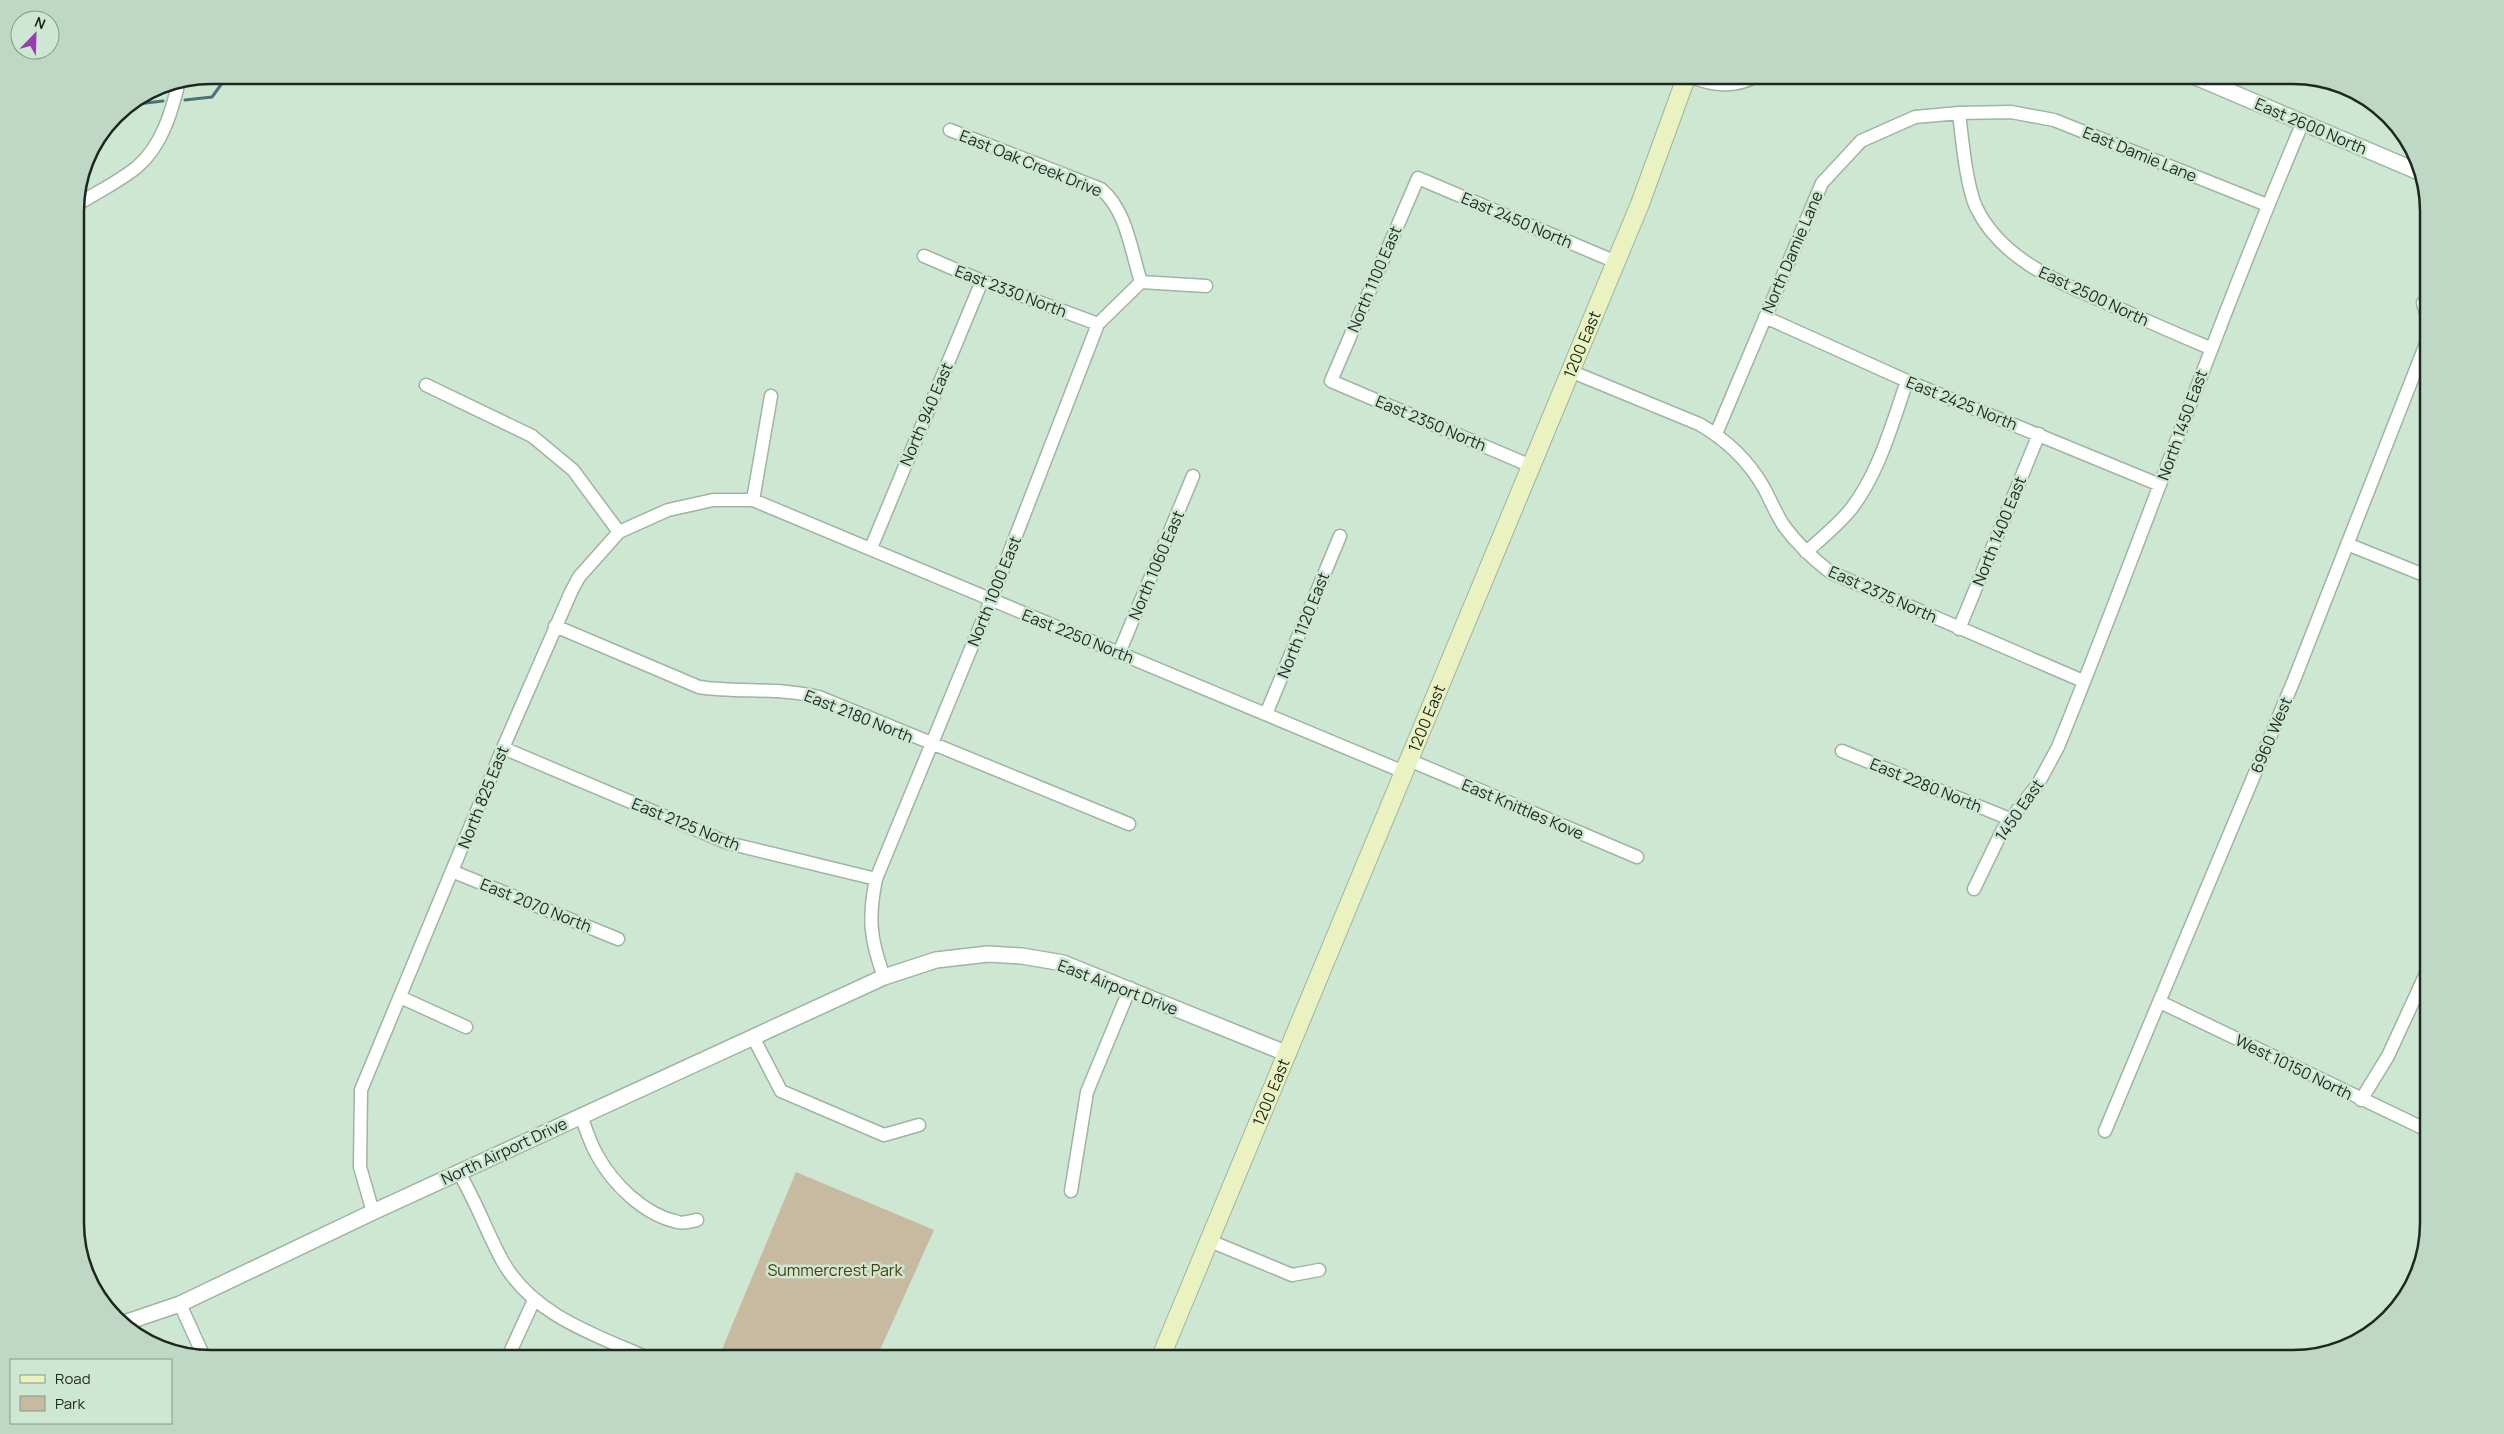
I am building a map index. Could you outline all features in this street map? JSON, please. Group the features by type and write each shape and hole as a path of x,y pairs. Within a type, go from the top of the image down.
{"main road":[{"name":"1200 East","path":"1164,1350 1640,204 1686,84"}],"street":[{"name":"East 2600 North","path":"2212,84 2414,170"},
{"path":"84,200 138,166 159,141 177,88"},
{"name":"North Damie Lane","path":"1716,434 1822,182 1861,141 1915,117 1958,113 2011,112"},
{"name":"East Damie Lane","path":"2011,112 2054,120 2267,205"},
{"name":"East 2500 North","path":"1958,113 1964,157 1976,206 1996,235 2018,258 2051,278 2210,348"},
{"name":"North 1450 East","path":"2065,730 2160,485 2210,348 2267,205 2303,122"},
{"name":"East Oak Creek Drive","path":"950,130 1101,189 1112,198 1120,210 1141,282"},
{"name":"East 2450 North","path":"1418,178 1616,262"},
{"name":"North 1100 East","path":"1330,380 1418,178"},
{"name":"East 2330 North","path":"924,256 1098,324"},
{"name":"North 940 East","path":"871,548 982,280"},
{"path":"1141,282 1206,286"},
{"name":"North 1000 East","path":"884,977 876,955 872,934 870,908 876,879 991,600 1098,324 1141,282"},
{"name":"East 2425 North","path":"1765,317 1906,381 2160,485"},
{"name":"6960 West","path":"2104,1131 2160,1002 2294,680 2420,359"},
{"name":"East 2375 North","path":"1570,371 1699,424 1716,434 1744,458 1755,473 1783,525 1806,552 1830,572 2083,681"},
{"name":"East 2350 North","path":"1330,380 1530,466"},
{"path":"1806,552 1835,526 1864,489 1874,470 1906,381"},
{"path":"426,385 532,436 573,470 619,532"},
{"path":"753,500 770,396"},
{"name":"North 1400 East","path":"1959,629 2039,434"},
{"name":"North 1060 East","path":"1119,653 1193,476"},
{"name":"North 825 East","path":"373,1212 360,1167 361,1090 454,872 503,748 555,626 579,577 619,532 668,510 713,500 753,500"},
{"name":"East 2250 North","path":"753,500 1266,714 1406,766"},
{"name":"North 1120 East","path":"1266,714 1340,536"},
{"path":"2347,544 2420,573"},
{"name":"East 2180 North","path":"555,626 699,687 723,690 783,690 819,697 1130,824"},
{"name":"1450 East","path":"1974,889 2002,829 2047,769 2065,730"},
{"name":"East 2125 North","path":"503,748 728,843 876,879"},
{"name":"East 2280 North","path":"1842,751 2010,819"},
{"name":"East Knittles Kove","path":"1406,766 1637,857"},
{"name":"East 2070 North","path":"454,872 618,939"},
{"name":"East Airport Drive","path":"884,977 936,960 988,954 1022,956 1063,963 1130,988 1288,1054"},
{"name":"North Airport Drive","path":"130,1321 180,1304 373,1212 884,977"},
{"path":"2361,1100 2388,1056 2420,987"},
{"path":"1071,1191 1087,1092 1130,988"},
{"path":"400,997 466,1027"},
{"name":"West 10150 North","path":"2160,1002 2420,1127"},
{"path":"753,1038 782,1091 884,1134 919,1125"},
{"path":"580,1116 596,1154 606,1170 632,1197 658,1214 679,1223 697,1220"},
{"path":"459,1173 503,1261 534,1300 566,1321 630,1350"},
{"path":"1210,1241 1292,1276 1319,1270"},
{"path":"511,1350 534,1300"},
{"path":"180,1304 201,1349"}],"green space":[{"name":"Summercrest Park","path":"796,1172 934,1230 880,1350 722,1350"}],"waterway":[{"path":"185,100 212,97 221,84"},
{"path":"143,103 163,101"}]}
